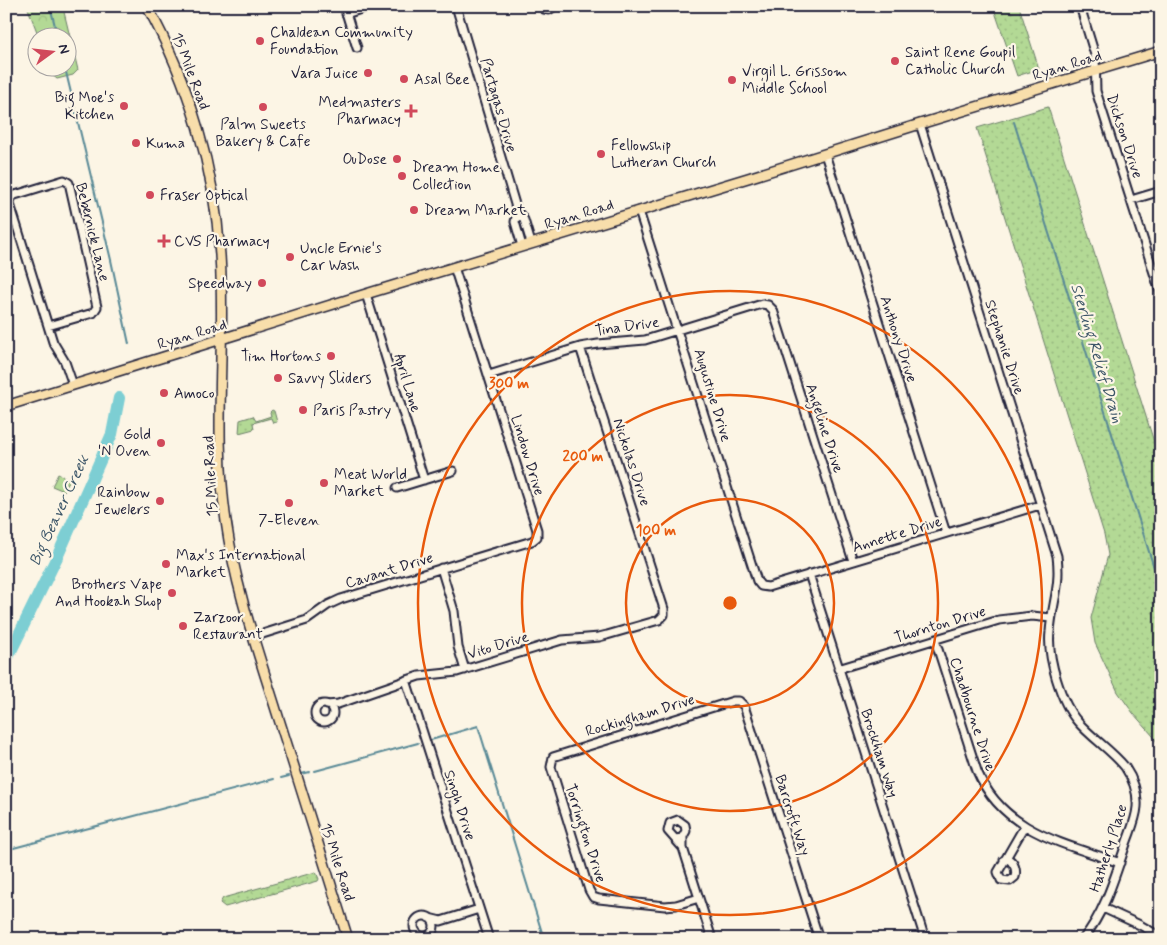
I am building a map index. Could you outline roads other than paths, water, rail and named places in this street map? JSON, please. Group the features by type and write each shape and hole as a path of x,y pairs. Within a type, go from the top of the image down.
{"main road":[{"name":"15 Mile Road","path":"148,6 182,80 207,164 218,224 220,256 221,462 225,519 234,568 253,637 348,939"},
{"name":"Ryan Road","path":"6,406 531,243 1161,51"}],"street":[{"path":"357,48 345,10 370,6"},
{"name":"Partagas Drive","path":"456,6 517,211"},
{"path":"541,6 547,10 552,9 554,6"},
{"name":"Dickson Drive","path":"1080,6 1095,54 1095,89 1161,295"},
{"name":"Stephanie Drive","path":"920,124 1057,556 1059,579"},
{"name":"Anthony Drive","path":"825,154 946,533"},
{"name":"Bebernick Lane","path":"48,326 93,313 96,310 96,299 70,187 69,183 64,180 15,195 11,197 10,202 54,346 65,362 73,385"},
{"path":"1131,200 1161,191"},
{"name":"Augustine Drive","path":"639,210 757,581 761,586"},
{"path":"517,211 524,220 531,243"},
{"path":"517,211 515,222 522,246"},
{"name":"Lindow Drive","path":"454,267 537,530 537,537"},
{"name":"April Lane","path":"366,294 424,480"},
{"name":"Tina Drive","path":"489,375 580,347 645,340 762,304 768,305"},
{"name":"Angeline Drive","path":"768,305 773,310 853,561"},
{"name":"Nickolas Drive","path":"580,347 662,600 664,615"},
{"path":"397,488 454,471"},
{"name":"Annette Drive","path":"761,586 768,587 1040,504"},
{"name":"Cavant Drive","path":"253,637 307,620 328,605 341,599 532,541 537,537"},
{"path":"440,568 454,612 458,647 465,670"},
{"name":"Brockham Way","path":"809,574 924,939"},
{"name":"Hatherly Place","path":"1059,579 1049,635 1051,655 1061,692 1068,708 1077,721 1125,767 1136,790 1137,809 1120,863 1103,908 1084,939"},
{"name":"Vito Drive","path":"327,705 338,704 406,680 429,674 444,674 465,670 562,640 608,635 659,620 664,615"},
{"name":"Thornton Drive","path":"838,669 1008,618 1032,616 1051,618"},
{"name":"Chadbourne Drive","path":"935,640 982,783 1004,811 1024,827 1120,863"},
{"name":"Singh Drive","path":"406,680 489,939"},
{"name":"Rockingham Drive","path":"551,759 556,755 733,701 739,701"},
{"name":"Barcroft Way","path":"739,701 744,706 819,939"},
{"path":"333,714 331,708 327,705 318,706 315,712 316,718 320,722 326,722 330,719 333,714 338,704"},
{"name":"Torrington Drive","path":"551,759 550,767 589,890 593,897 664,906 676,905 699,898"},
{"path":"1010,854 1016,872 1015,877 1010,881 1004,881 999,878 998,872 1024,827"},
{"path":"680,838 712,939"},
{"path":"1004,860 1009,859 1012,862"},
{"path":"1103,908 1161,937"},
{"path":"441,920 426,936 419,935 415,930 414,924 423,916 441,920 479,909"},
{"path":"429,918 433,923 433,930"}],"waterway":[{"name":"Big Beaver Creek","path":"50,6 56,28"},
{"name":"Big Beaver Creek","path":"67,78 129,344"},
{"name":"Sterling Relief Drain","path":"1014,122 1161,590"},
{"name":"Big Beaver Creek","path":"6,661 58,555 112,434 119,398"},
{"path":"431,740 478,726 544,939"},
{"path":"315,771 418,743"},
{"path":"301,774 310,772"},
{"path":"281,778 289,776"},
{"path":"6,850 274,779"}],"place":[{"name":"Chaldean Community Foundation","path":"260,41"},
{"name":"Saint Rene Goupil Catholic Church","path":"895,61"},
{"name":"Vara Juice","path":"368,73"},
{"name":"Asal Bee","path":"404,79"},
{"name":"Virgil L. Grissom Middle School","path":"732,80"},
{"name":"Big Moe's Kitchen","path":"124,106"},
{"name":"Palm Sweets Bakery & Cafe","path":"263,107"},
{"name":"Medmasters Pharmacy","path":"411,111"},
{"name":"Kuma","path":"136,143"},
{"name":"Fellowship Lutheran Church","path":"601,154"},
{"name":"OuDose","path":"397,159"},
{"name":"Dream Home Collection","path":"402,176"},
{"name":"Fraser Optical","path":"150,195"},
{"name":"Dream Market","path":"414,210"},
{"name":"CVS Pharmacy","path":"164,241"},
{"name":"Uncle Ernie's Car Wash","path":"290,257"},
{"name":"Speedway","path":"262,283"},
{"name":"Tim Hortons","path":"331,356"},
{"name":"Savvy Sliders","path":"278,378"},
{"name":"Amoco","path":"164,393"},
{"name":"Paris Pastry","path":"303,410"},
{"name":"Gold 'N Oven","path":"161,443"},
{"name":"Meat World Market","path":"324,483"},
{"name":"Rainbow Jewelers","path":"160,501"},
{"name":"7-Eleven","path":"289,503"},
{"name":"Max's International Market","path":"166,564"},
{"name":"Brothers Vape And Hookah Shop","path":"172,593"},
{"name":"Zarzoor Restaurant","path":"183,626"}]}
